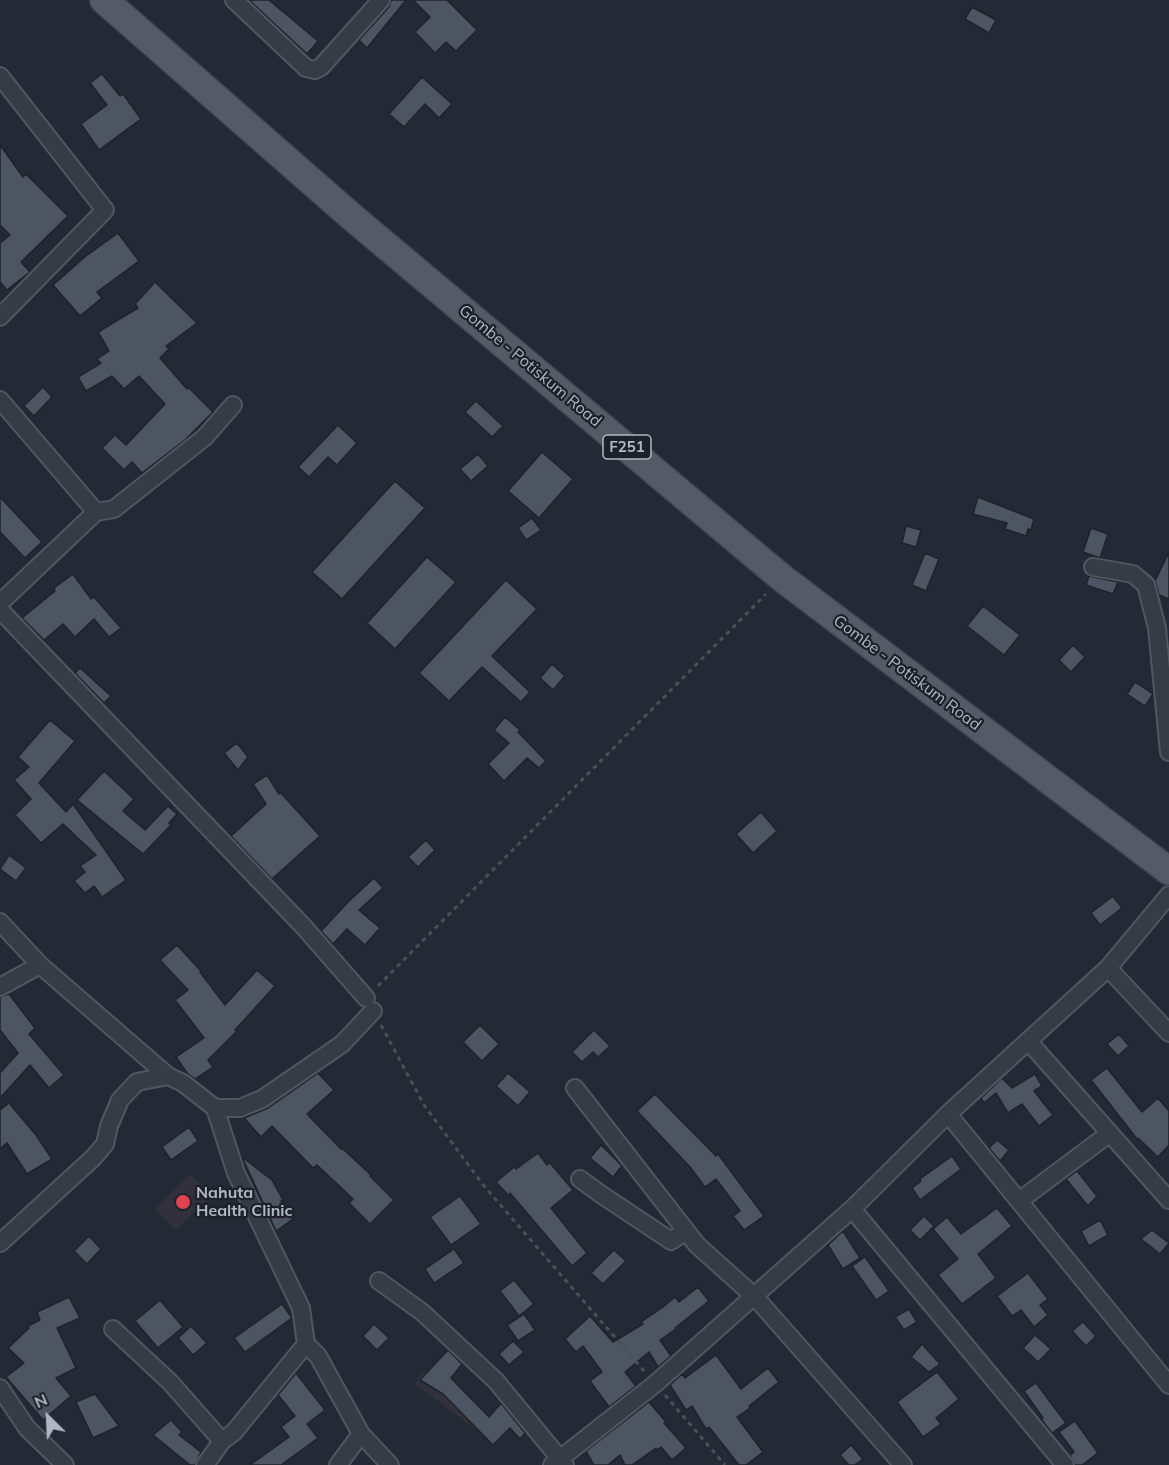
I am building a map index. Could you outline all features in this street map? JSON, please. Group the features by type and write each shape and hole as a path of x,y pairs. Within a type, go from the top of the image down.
{"main road":[{"name":"Gombe - Potiskum Road","path":"104,0 352,217 782,578 1169,871"}],"street":[{"path":"234,0 306,68 315,70 321,67 381,0"},
{"path":"0,76 105,210 0,317"},
{"path":"0,400 96,512"},
{"path":"0,603 96,512 114,509 205,437 233,405"},
{"path":"1093,567 1133,574 1146,585 1163,630 1169,752"},
{"path":"0,610 303,926 370,1005 342,1044 262,1099 240,1108 215,1108"},
{"path":"379,1281 422,1312 496,1381 559,1463 655,1384 852,1209 948,1114 1108,968 1169,895"},
{"path":"0,922 40,965 168,1076 183,1083 215,1108 236,1173 302,1308 306,1344 318,1356 361,1434 390,1465"},
{"path":"0,987 40,965"},
{"path":"1108,968 1169,1033"},
{"path":"1029,1042 1169,1200"},
{"path":"0,1243 93,1158 105,1144 109,1126 120,1100 137,1082 168,1076"},
{"path":"575,1088 698,1245 755,1297 903,1465"},
{"path":"948,1114 1169,1385"},
{"path":"1019,1201 1110,1132"},
{"path":"580,1179 671,1241 686,1231"},
{"path":"852,1209 1065,1465"},
{"path":"113,1329 170,1382 222,1441"},
{"path":"205,1465 222,1441 234,1432 306,1344"},
{"path":"0,1388 27,1428 65,1465"},
{"path":"338,1465 361,1434"}],"path":[{"path":"725,1465 484,1186 424,1105 370,1005 782,578"}],"shaded area":[{"name":"Nahuta Health Clinic","path":"190,1174 211,1195 176,1231 155,1209"},
{"path":"422,1371 499,1431 490,1440 415,1384"}],"building":[{"path":"249,0 269,0 318,41 307,54"},
{"path":"391,0 406,0 367,48 359,40 389,7"},
{"path":"413,0 447,0 477,30 456,51 446,42 435,53 415,32 430,17"},
{"path":"972,7 996,20 989,33 965,19"},
{"path":"102,74 120,96 123,94 141,119 99,150 81,124 107,105 90,83"},
{"path":"422,77 452,104 439,118 425,104 404,127 389,114"},
{"path":"0,145 23,177 26,174 68,216 21,262 30,272 7,290 0,282 0,243 10,235 0,225"},
{"path":"118,233 139,261 97,292 102,298 80,316 53,285 86,256"},
{"path":"155,282 197,323 166,346 169,349 160,358 187,389 189,388 213,412 185,440 142,473 132,462 124,470 102,448 115,435 126,445 165,404 139,376 124,389 112,376 86,391 78,377 101,363 97,359 109,351 98,332 138,308 135,304"},
{"path":"43,387 52,397 34,416 24,406"},
{"path":"476,401 503,426 492,437 465,412"},
{"path":"338,425 357,443 337,465 328,457 309,477 298,467"},
{"path":"542,452 573,479 539,518 508,491"},
{"path":"478,454 488,466 471,481 460,469"},
{"path":"395,481 425,508 342,599 312,572"},
{"path":"0,497 42,542 25,558 0,532"},
{"path":"978,497 1034,519 1031,530 1028,529 1026,536 1005,529 1007,523 973,514"},
{"path":"532,518 541,530 526,540 518,528"},
{"path":"906,526 921,530 916,547 902,543"},
{"path":"1091,528 1108,534 1100,558 1083,552"},
{"path":"1169,552 1169,599 1159,595 1155,581"},
{"path":"925,553 939,559 926,591 912,585"},
{"path":"427,557 456,582 395,649 367,623"},
{"path":"73,574 91,599 94,597 121,628 109,637 94,619 75,637 63,624 44,640 22,618 55,591 54,588"},
{"path":"1089,576 1118,582 1113,594 1086,585"},
{"path":"506,580 537,609 492,656 530,692 521,702 482,667 449,701 419,673"},
{"path":"983,606 1020,635 1004,655 967,626"},
{"path":"1073,645 1085,657 1071,672 1059,660"},
{"path":"552,664 565,676 553,690 540,678"},
{"path":"80,668 111,696 104,703 75,673"},
{"path":"1135,682 1153,694 1145,706 1127,694"},
{"path":"505,717 520,730 518,732 546,761 539,768 527,758 504,781 488,764 509,743 494,730"},
{"path":"50,720 75,741 39,783 66,812 73,804 126,880 102,897 94,886 85,893 74,881 85,872 80,866 96,855 63,824 41,843 15,815 31,799 14,780 29,767 18,757"},
{"path":"237,743 248,757 238,770 224,753"},
{"path":"104,771 134,799 123,811 145,830 168,806 177,814 169,823 171,825 143,854 77,800"},
{"path":"267,775 279,794 281,793 320,836 272,879 231,836 266,804 253,784"},
{"path":"761,812 777,831 753,853 736,834"},
{"path":"426,840 435,850 418,867 408,857"},
{"path":"9,855 26,868 16,881 0,869"},
{"path":"374,878 383,888 359,910 380,928 365,945 347,929 333,944 321,931"},
{"path":"1113,896 1122,908 1100,925 1091,913"},
{"path":"177,945 201,971 225,1005 257,970 275,986 235,1030 237,1031 208,1060 213,1067 195,1079 187,1073 176,1057 204,1038 175,1000 188,990 160,960"},
{"path":"9,994 35,1028 29,1034 64,1075 49,1088 30,1065 0,1098 0,1073 18,1053 0,1030 0,997"},
{"path":"480,1025 499,1044 482,1061 463,1042"},
{"path":"594,1030 610,1046 598,1057 593,1052 582,1062 572,1052"},
{"path":"1119,1034 1129,1046 1118,1056 1107,1044"},
{"path":"1107,1068 1142,1112 1158,1098 1169,1111 1169,1145 1158,1157 1137,1139 1091,1080"},
{"path":"318,1073 334,1090 307,1114 394,1200 370,1224 349,1203 353,1199 317,1165 313,1168 272,1126 261,1137 244,1118 268,1108"},
{"path":"508,1073 530,1092 518,1106 496,1086"},
{"path":"1035,1074 1042,1086 1034,1091 1053,1115 1039,1126 1022,1104 1008,1113 996,1093 984,1103 981,1098 1002,1078 1012,1088"},
{"path":"655,1094 716,1156 718,1154 764,1216 744,1230 733,1216 740,1211 716,1179 705,1187 690,1167 637,1111"},
{"path":"9,1103 36,1135 52,1159 27,1174 7,1143 0,1149 0,1110"},
{"path":"189,1127 198,1141 171,1160 162,1147"},
{"path":"997,1140 1009,1150 1000,1161 989,1148"},
{"path":"601,1145 622,1166 613,1177 590,1158"},
{"path":"538,1153 547,1165 550,1163 573,1190 551,1208 587,1253 572,1266 510,1193 508,1195 496,1182 514,1167 516,1169"},
{"path":"952,1156 961,1169 920,1200 912,1188 921,1181 920,1179"},
{"path":"242,1157 272,1180 283,1200 281,1201 293,1219 276,1231"},
{"path":"1077,1171 1097,1196 1088,1206 1066,1179"},
{"path":"460,1196 481,1224 451,1245 430,1217"},
{"path":"997,1208 1012,1226 978,1254 996,1278 962,1304 938,1275 958,1259 933,1229 947,1217 961,1234"},
{"path":"924,1216 934,1226 920,1240 910,1230"},
{"path":"1100,1220 1108,1235 1089,1246 1081,1231"},
{"path":"1152,1230 1169,1243 1160,1254 1141,1239"},
{"path":"843,1231 860,1258 843,1269 828,1245"},
{"path":"89,1236 101,1249 87,1264 74,1251"},
{"path":"454,1249 464,1263 434,1283 425,1269"},
{"path":"614,1250 626,1261 603,1284 591,1273"},
{"path":"865,1257 889,1291 876,1300 852,1266"},
{"path":"1028,1273 1048,1299 1040,1305 1048,1315 1034,1327 1021,1310 1012,1316 997,1296"},
{"path":"514,1280 534,1304 519,1316 500,1291"},
{"path":"698,1287 709,1301 660,1340 671,1356 658,1367 649,1352 625,1372 636,1386 609,1407 590,1381 602,1372 583,1346 576,1352 565,1339 590,1316 613,1342 643,1324 641,1322 675,1297 679,1302"},
{"path":"69,1297 80,1318 57,1328 76,1368 56,1378 71,1396 43,1420 6,1377 24,1363 8,1348 29,1328 28,1326 40,1320 37,1312"},
{"path":"160,1300 183,1327 158,1348 135,1321"},
{"path":"282,1304 292,1318 245,1352 234,1338"},
{"path":"909,1309 917,1322 904,1330 895,1317"},
{"path":"524,1314 535,1330 518,1341 507,1325"},
{"path":"1083,1322 1096,1336 1086,1346 1072,1331"},
{"path":"374,1324 389,1338 377,1350 363,1336"},
{"path":"191,1326 207,1343 193,1355 178,1338"},
{"path":"1035,1335 1051,1349 1038,1362 1023,1348"},
{"path":"513,1341 524,1352 509,1365 499,1354"},
{"path":"922,1344 940,1364 929,1372 911,1357"},
{"path":"448,1350 462,1364 451,1378 489,1417 501,1403 525,1433 520,1439 510,1428 493,1445 443,1394 420,1380"},
{"path":"716,1355 741,1389 768,1368 779,1382 737,1417 763,1452 746,1465 739,1465 709,1427 706,1429 692,1406 686,1410 670,1385 682,1374 685,1378"},
{"path":"937,1372 959,1399 936,1418 941,1424 923,1437 897,1402"},
{"path":"296,1373 325,1410 307,1424 318,1438 281,1465 250,1465 289,1437 281,1427 295,1416 278,1395"},
{"path":"1036,1383 1066,1423 1052,1433 1024,1391"},
{"path":"95,1394 119,1426 93,1438 76,1402"},
{"path":"649,1402 686,1448 672,1460 661,1447 632,1465 625,1465 620,1455 608,1465 594,1465 586,1451"},
{"path":"171,1420 182,1432 179,1435 201,1452 195,1465 190,1465 153,1435"},
{"path":"1075,1421 1098,1453 1082,1465 1075,1465 1070,1455 1074,1452 1059,1432"},
{"path":"851,1445 863,1459 855,1465 849,1465 840,1455"}],"place":[{"name":"Nahuta Health Clinic","path":"183,1202"}]}
